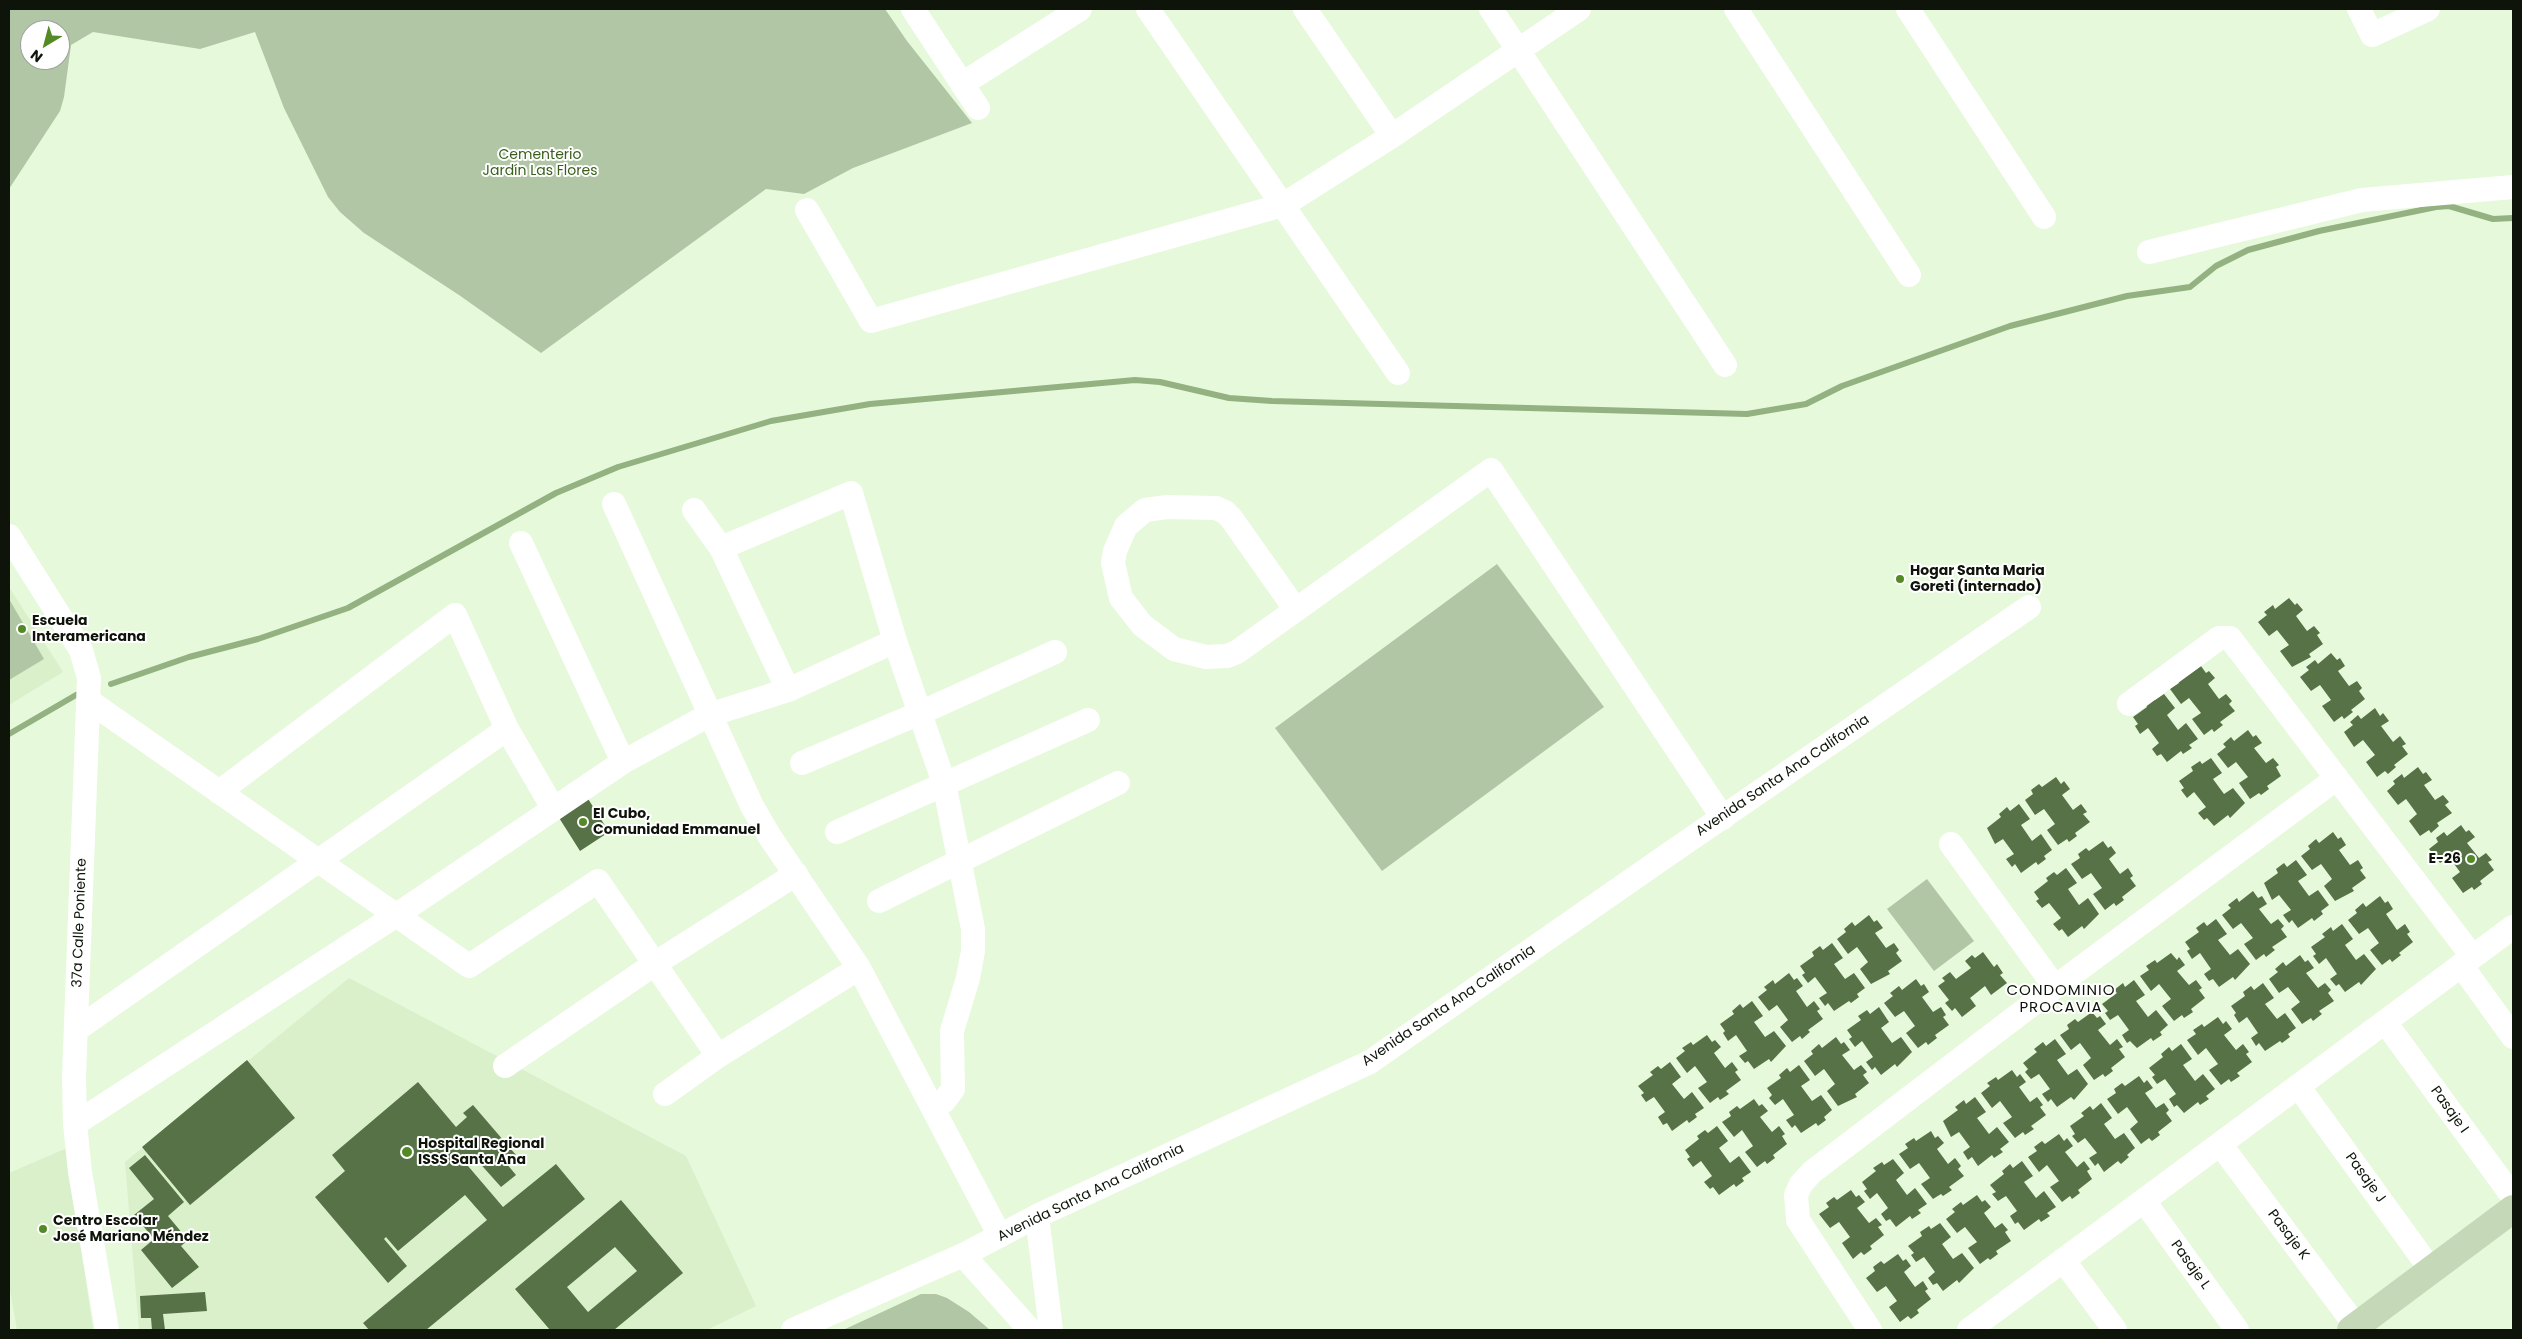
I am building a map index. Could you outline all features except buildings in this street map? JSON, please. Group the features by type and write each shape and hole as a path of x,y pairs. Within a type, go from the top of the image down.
{"street":[{"path":"913,9 978,108"},
{"path":"962,84 1080,9"},
{"path":"1148,9 1398,373"},
{"path":"1305,9 1392,136"},
{"path":"1491,9 1725,365"},
{"path":"807,210 871,321 1283,205 1392,136 1579,9"},
{"path":"1736,9 1909,275"},
{"path":"1908,9 2044,217"},
{"path":"2359,9 2372,35 2428,9"},
{"path":"2149,252 2362,200 2513,187"},
{"path":"1296,610 1231,518 1225,512 1216,508 1167,507 1144,510 1126,526 1115,551 1113,563 1121,598 1128,608 1159,639 1174,649 1187,653 1217,658 1227,656 1237,652 1296,610 1491,470 1723,818"},
{"path":"721,548 851,493 895,641 944,784 973,929 973,951 963,998 952,1030 953,1089 944,1101 933,1107"},
{"path":"614,504 752,806 859,968 1000,1236"},
{"path":"694,510 721,548 788,690"},
{"name":"37a Calle Poniente","path":"9,536 81,650 88,670 89,700 76,1030 75,1124 80,1172 107,1330"},
{"path":"521,543 623,762"},
{"name":"Avenida Santa Ana California","path":"793,1330 963,1255 1037,1216 1370,1062 2029,607"},
{"path":"219,792 455,615 507,729 553,808"},
{"path":"2129,704 2219,638 2228,637 2236,644 2337,778 2466,960 2513,1037"},
{"path":"75,1124 395,916 623,762 709,715 788,690 895,641"},
{"path":"802,763 920,713 1055,652"},
{"path":"89,700 469,966 598,881 718,1056"},
{"path":"837,832 1088,720"},
{"path":"76,1030 507,729"},
{"path":"1870,1330 1798,1220 1796,1195 1801,1184 1812,1172 2055,987 2337,778"},
{"path":"879,901 1118,783"},
{"path":"1951,844 2055,987"},
{"path":"505,1066 656,963 796,874"},
{"path":"1977,1328 2063,1260 2513,927"},
{"path":"665,1094 718,1056 859,968"},
{"name":"Pasaje I","path":"2384,1022 2513,1198"},
{"name":"Pasaje J","path":"2298,1086 2431,1270"},
{"name":"Pasaje K","path":"2220,1144 2353,1328"},
{"name":"Pasaje L","path":"2144,1201 2237,1330"},
{"path":"2353,1328 2513,1209"},
{"path":"1037,1216 1051,1330"},
{"path":"963,1255 1030,1330"},
{"path":"2063,1260 2115,1330"}],"shaded area":[{"name":"Escuela Interamericana","path":"9,587 63,672 9,705"},
{"name":"Hospital Regional ISSS Santa Ana","path":"349,978 686,1156 756,1306 707,1330 139,1330 125,1162"},
{"name":"Centro Escolar José Mariano Méndez","path":"67,1148 93,1330 17,1330 9,1284 9,1173"}],"green space":[{"name":"Cementerio Jardín Las Flores","path":"9,9 885,9 907,41 972,123 853,168 804,194 766,189 541,353 459,295 364,233 340,212 328,197 284,108 255,32 200,49 93,32 71,45 70,52 70,20 20,20 20,70 68,70 60,111 9,189"},
{"path":"1497,564 1604,707 1382,871 1275,728"},
{"path":"9,599 44,659 9,680"},
{"path":"1927,879 1974,941 1934,971 1887,909"},
{"path":"921,1294 936,1294 947,1298 969,1312 990,1330 843,1330"}],"waterway":[{"path":"111,684 189,657 258,639 348,608 556,493 618,467 771,421 870,404 1135,380 1160,382 1229,398 1272,401 1747,414 1806,404 1842,386 2010,326 2127,296 2190,287 2216,266 2248,250 2319,231 2449,206 2493,219 2513,218"},
{"path":"9,734 76,695"}],"place":[{"name":"Hogar Santa Maria Goreti (internado)","path":"1900,579"},
{"name":"Escuela Interamericana","path":"22,629"},
{"name":"El Cubo, Comunidad Emmanuel","path":"583,822"},
{"name":"E-26","path":"2471,859"},
{"name":"Hospital Regional ISSS Santa Ana","path":"407,1152"},
{"name":"Centro Escolar José Mariano Méndez","path":"43,1229"}],"district":[{"name":"CONDOMINIO PROCAVIA","path":"2061,1000"}]}
